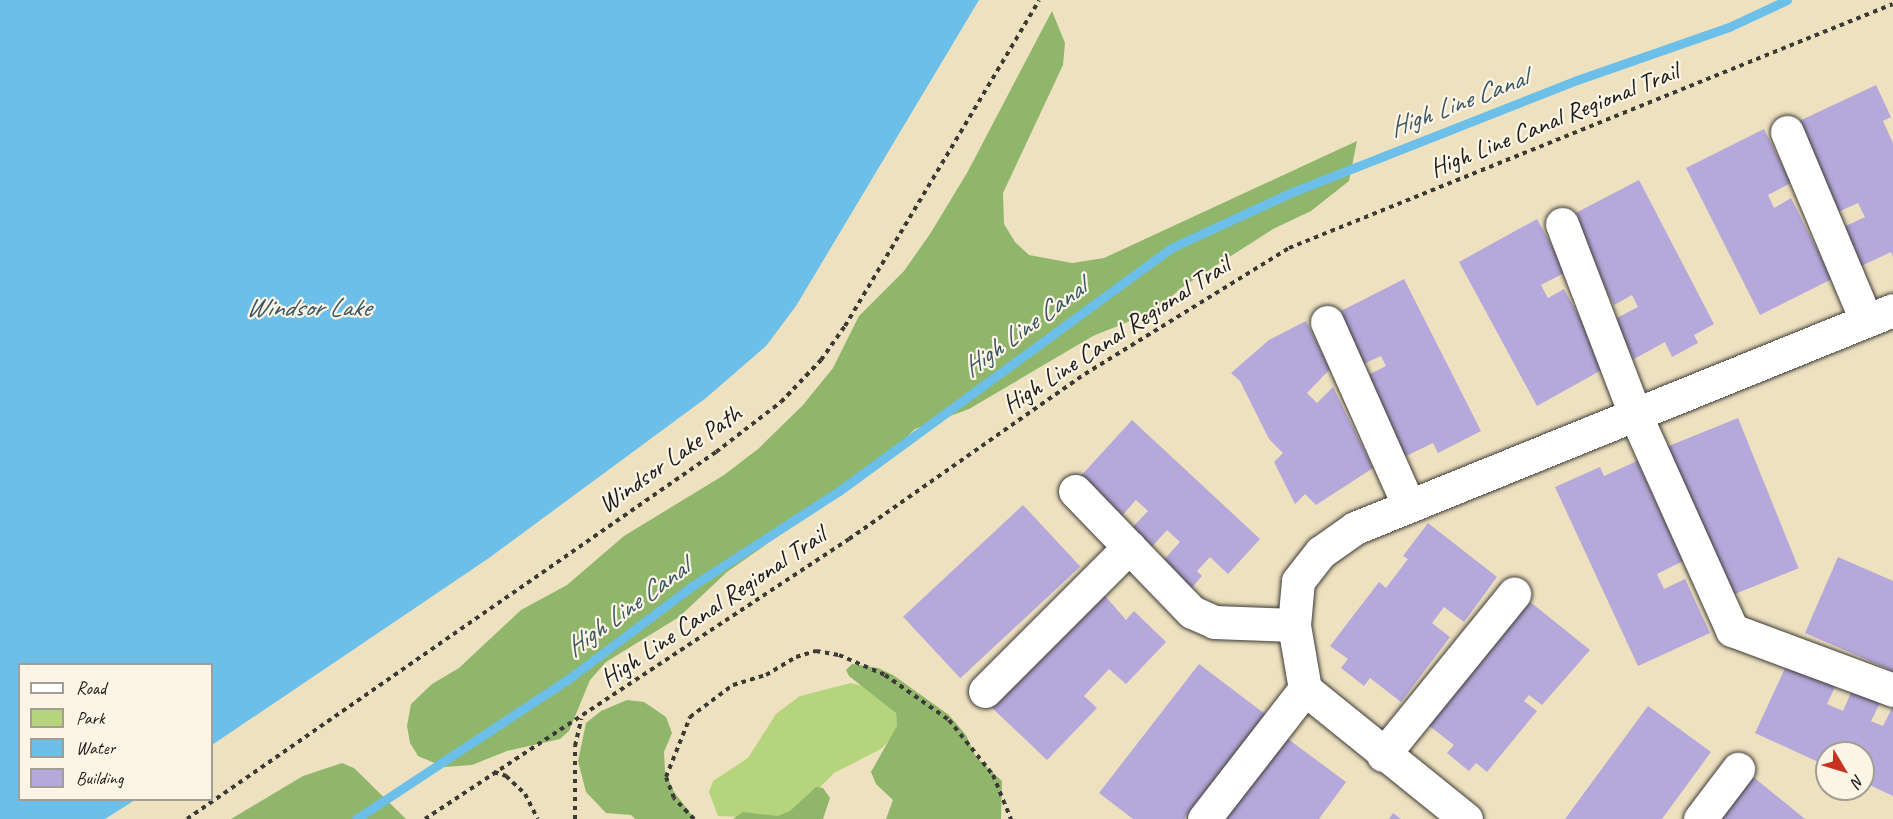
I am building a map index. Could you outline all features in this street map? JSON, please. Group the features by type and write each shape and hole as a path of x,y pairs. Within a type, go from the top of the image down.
{"street":[{"path":"1466,819 1383,755 1305,689 1294,625 1298,581 1321,552 1355,528 1880,315 1787,132"},
{"path":"1562,224 1635,414 1732,630 1893,690"},
{"path":"1327,322 1409,506"},
{"path":"1075,491 1192,612 1214,622 1294,625"},
{"path":"985,691 1129,547"},
{"path":"1383,755 1514,594"},
{"path":"1204,819 1305,689"},
{"path":"1700,819 1738,769"}],"path":[{"name":"Windsor Lake Path","path":"213,800 716,452 780,402 821,360 845,326 1039,0"},
{"name":"High Line Canal Regional Trail","path":"425,819 582,718 849,539 1085,374 1289,248 1893,4"},
{"path":"694,819 674,798 666,777 690,717 733,685 766,675 796,657 816,651 839,655 885,675 949,720 993,775 1011,819"},
{"path":"575,819 575,746 582,718"},
{"path":"495,772 506,776 525,794 538,819"},
{"name":"Windsor Lake Path","path":"186,819 212,801"}],"green space":[{"path":"1052,11 1065,43 1063,65 1003,193 1004,224 1015,242 1029,255 1072,263 1104,258 1357,141 1349,181 1311,211 1273,229 1181,288 1157,310 1093,336 969,409 915,429 876,467 727,572 679,617 606,662 590,680 569,731 560,739 507,751 472,765 444,767 418,756 410,743 407,726 411,704 432,684 459,668 521,610 567,585 624,536 724,475 758,449 803,405 833,368 859,316 904,271 930,234 967,173"},
{"path":"852,664 878,668 893,675 949,715 966,735 976,757 1002,781 1001,819 886,819 893,800 876,784 871,772 897,726 896,713 849,676 846,670"},
{"path":"851,683 877,690 896,713 897,726 892,738 881,749 834,773 789,819 718,816 709,792 713,781 748,758 776,714 800,696"},
{"path":"627,700 644,702 666,717 672,733 664,752 665,771 674,792 695,819 635,819 631,815 606,813 586,792 578,761 586,723 601,711"},
{"path":"342,763 354,768 406,819 231,819 303,776"},
{"path":"816,787 823,788 830,798 823,819 733,819 743,812 778,816 790,811"}],"water":[{"name":"Windsor Lake","path":"0,0 979,0 796,306 766,346 706,398 489,558 213,744 213,663 18,663 18,801 133,801 105,819 0,819"}],"building":[{"path":"1876,85 1891,117 1883,121 1893,143 1893,257 1891,252 1857,268 1839,229 1865,217 1858,203 1836,213 1795,123"},
{"path":"1764,129 1791,183 1768,195 1774,208 1791,198 1832,279 1760,315 1686,168"},
{"path":"1639,180 1714,324 1694,335 1698,343 1672,357 1665,342 1634,359 1613,320 1638,307 1632,295 1614,305 1568,217"},
{"path":"1537,219 1566,272 1541,285 1548,298 1564,289 1607,367 1537,406 1459,262"},
{"path":"1404,279 1481,431 1438,453 1433,443 1402,458 1362,378 1386,366 1381,356 1361,365 1335,314"},
{"path":"1306,321 1330,369 1307,393 1317,403 1333,387 1373,468 1316,505 1305,494 1295,504 1274,462 1283,453 1269,439 1240,381 1231,373 1269,340"},
{"path":"1738,418 1799,568 1723,599 1662,449"},
{"path":"1132,420 1260,539 1228,574 1210,557 1197,571 1202,576 1190,590 1161,563 1180,542 1167,530 1150,549 1130,530 1148,511 1136,500 1120,518 1078,479"},
{"path":"1637,461 1683,561 1657,574 1664,589 1685,579 1710,633 1638,666 1555,487 1600,467 1604,476"},
{"path":"1023,505 1080,566 960,678 903,617"},
{"path":"1428,523 1497,577 1464,622 1444,607 1432,623 1450,637 1401,702 1370,678 1364,686 1341,668 1348,659 1330,646 1379,582 1386,588 1408,559 1403,556"},
{"path":"1838,557 1893,581 1893,671 1805,633"},
{"path":"1099,589 1126,620 1134,611 1166,642 1126,684 1109,669 1084,696 1097,708 1047,760 989,705"},
{"path":"1524,597 1590,650 1542,705 1529,695 1524,701 1537,711 1487,772 1476,763 1469,771 1447,753 1454,745 1423,721"},
{"path":"1788,662 1836,685 1827,704 1843,711 1853,688 1881,701 1871,721 1883,726 1893,706 1893,796 1875,788 1875,741 1815,741 1815,760 1755,733"},
{"path":"1199,664 1265,714 1184,819 1133,819 1099,793"},
{"path":"1648,706 1711,752 1662,819 1565,819"},
{"path":"1284,736 1346,782 1319,819 1222,819"},
{"path":"1746,771 1805,819 1708,819"},
{"path":"1393,813 1401,819 1389,819"}],"waterway":[{"name":"High Line Canal","path":"356,819 571,677 692,586 839,491 1171,248 1290,193 1577,80 1729,27 1787,0"}]}
